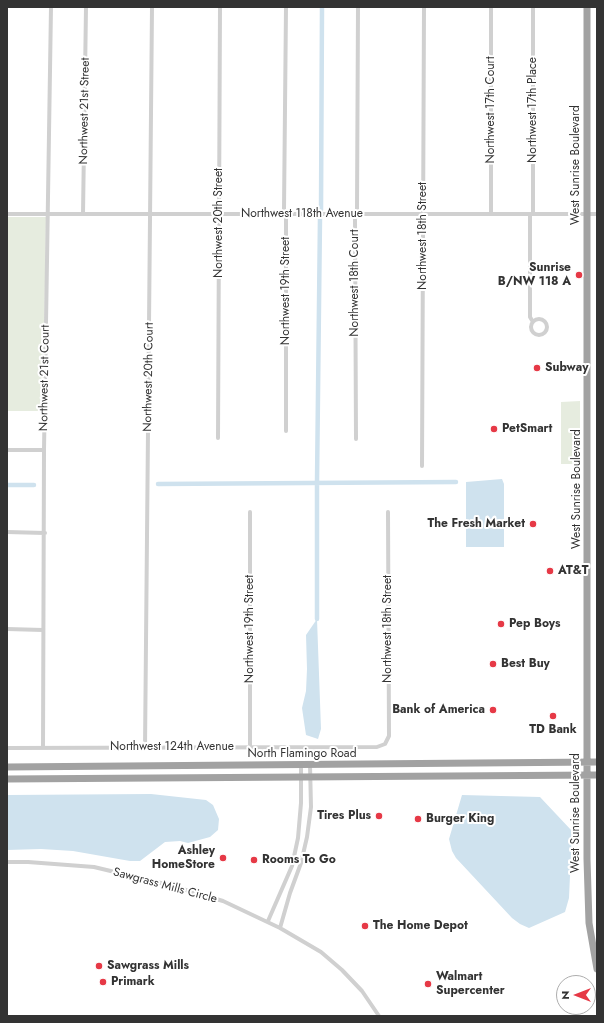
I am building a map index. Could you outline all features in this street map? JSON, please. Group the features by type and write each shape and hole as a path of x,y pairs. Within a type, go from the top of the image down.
{"highway":[{"name":"West Sunrise Boulevard","path":"588,7 588,612 586,775 589,923 597,969"},
{"name":"North Flamingo Road","path":"7,767 597,762"},
{"name":"North Flamingo Road","path":"7,780 597,775"}],"street":[{"name":"Northwest 21st Court","path":"43,748 45,533 44,450 51,7"},
{"name":"Northwest 21st Street","path":"83,214 86,7"},
{"name":"Northwest 20th Court","path":"145,747 152,7"},
{"name":"Northwest 20th Street","path":"218,438 220,7"},
{"name":"Northwest 19th Street","path":"286,7 284,209 286,214 286,431"},
{"name":"Northwest 18th Court","path":"356,440 355,219 358,7"},
{"name":"Northwest 18th Street","path":"422,466 424,7"},
{"name":"Northwest 17th Court","path":"491,7 491,213"},
{"name":"Northwest 17th Place","path":"533,7 530,317 533,322 531,327 535,334 540,336 545,333 547,326 545,321 537,319 533,322"},
{"name":"Northwest 118th Avenue","path":"7,214 597,214"},
{"path":"7,450 44,450"},
{"name":"Northwest 19th Street","path":"250,512 250,747"},
{"name":"Northwest 18th Street","path":"385,744 389,736 388,512"},
{"path":"7,532 45,533"},
{"path":"7,629 43,630"},
{"name":"Northwest 124th Avenue","path":"7,748 377,747 385,744"},
{"path":"268,921 292,866 298,838 301,803 301,765"},
{"path":"280,928 290,893 301,863 307,837 311,808 310,765"},
{"name":"Sawgrass Mills Circle","path":"7,862 28,862 94,867 163,883 211,897 268,921 321,952 362,991 379,1016"}],"shaded area":[{"path":"7,217 46,217 43,411 7,411"},
{"path":"580,401 580,464 561,464 561,402"}],"water":[{"path":"502,479 504,484 504,547 466,547 466,482"},
{"path":"317,619 321,729 318,739 306,735 302,708 306,691 306,635"},
{"path":"151,794 206,800 213,805 219,819 218,830 210,837 188,843 180,841 165,842 140,861 130,861 73,851 41,849 7,850 7,795"},
{"path":"462,795 540,797 572,831 569,898 565,912 529,928 520,924 512,918 456,858 452,851 449,839"}],"waterway":[{"path":"321,210 322,7"},
{"path":"317,619 320,217"},
{"path":"158,484 456,482"},
{"path":"7,485 34,485"}],"place":[{"name":"Sunrise B/NW 118 A","path":"579,275"},
{"name":"Subway","path":"537,368"},
{"name":"PetSmart","path":"494,429"},
{"name":"The Fresh Market","path":"533,524"},
{"name":"AT&T","path":"550,571"},
{"name":"Pep Boys","path":"501,624"},
{"name":"Best Buy","path":"493,664"},
{"name":"Bank of America","path":"493,710"},
{"name":"TD Bank","path":"553,716"},
{"name":"Tires Plus","path":"379,816"},
{"name":"Burger King","path":"418,819"},
{"name":"Ashley HomeStore","path":"223,858"},
{"name":"Rooms To Go","path":"254,860"},
{"name":"The Home Depot","path":"365,926"},
{"name":"Sawgrass Mills","path":"99,966"},
{"name":"Primark","path":"103,982"},
{"name":"Walmart Supercenter","path":"428,984"}]}
